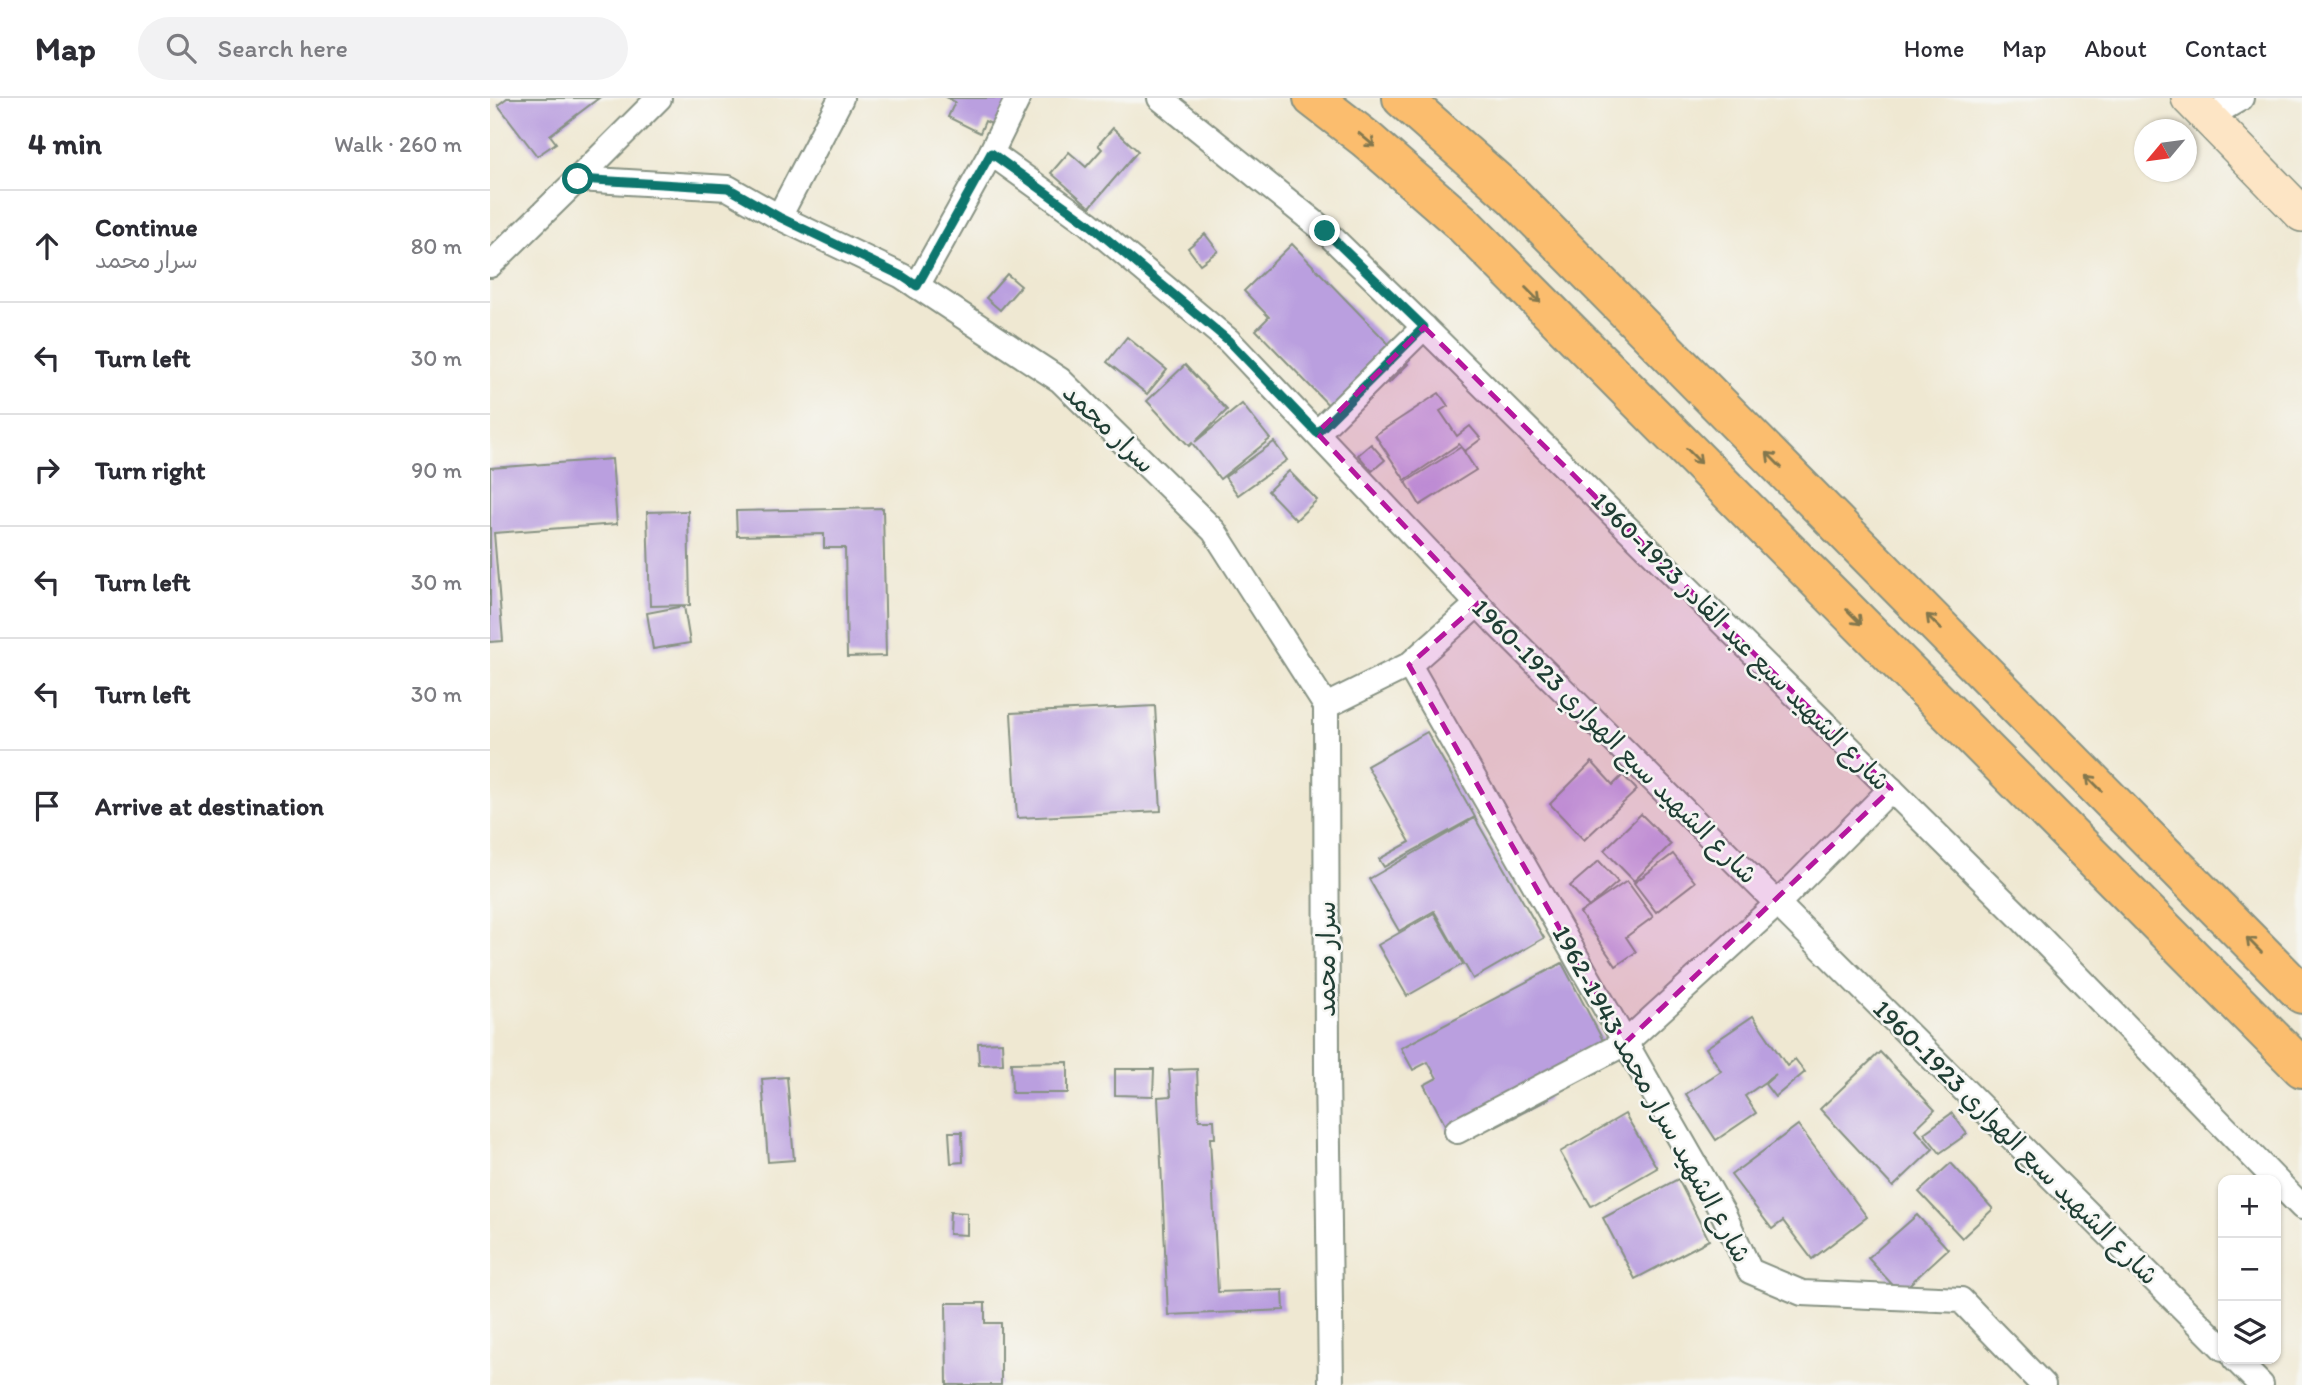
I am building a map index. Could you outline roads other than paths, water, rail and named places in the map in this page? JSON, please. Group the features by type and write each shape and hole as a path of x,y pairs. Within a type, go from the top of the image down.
{"highway":[{"path":"1313,98 1366,139 1461,222 2302,1068"},
{"path":"1402,98 1513,196 2302,994"}],"main road":[{"path":"2198,108 2302,214"}],"street":[{"path":"490,265 659,98"},
{"path":"779,217 841,98"},
{"path":"917,286 991,153 1018,98"},
{"name":"شارع الشهيد سبع عبد القادر 1923-1960","path":"1160,98 1325,231 1424,327 2019,916 2302,1207"},
{"path":"2198,108 2241,98"},
{"name":"شارع الشهيد سبع الهواري 1923-1960","path":"991,153 1088,223 1220,333 1478,604 2218,1343"},
{"name":"سرار محمد","path":"578,179 728,188 779,217 902,276 1060,380 1214,531 1326,706 1331,1385"},
{"path":"1317,433 1424,327"},
{"path":"1326,706 1409,665 1478,604"},
{"name":"شارع الشهيد سرار محمد 1943-1962","path":"1409,665 1724,1215 1750,1271 1802,1293 1961,1300 2043,1385"},
{"path":"1457,1131 1625,1043 1777,904 1891,789"},
{"path":"2240,1364 2261,1385"}]}
